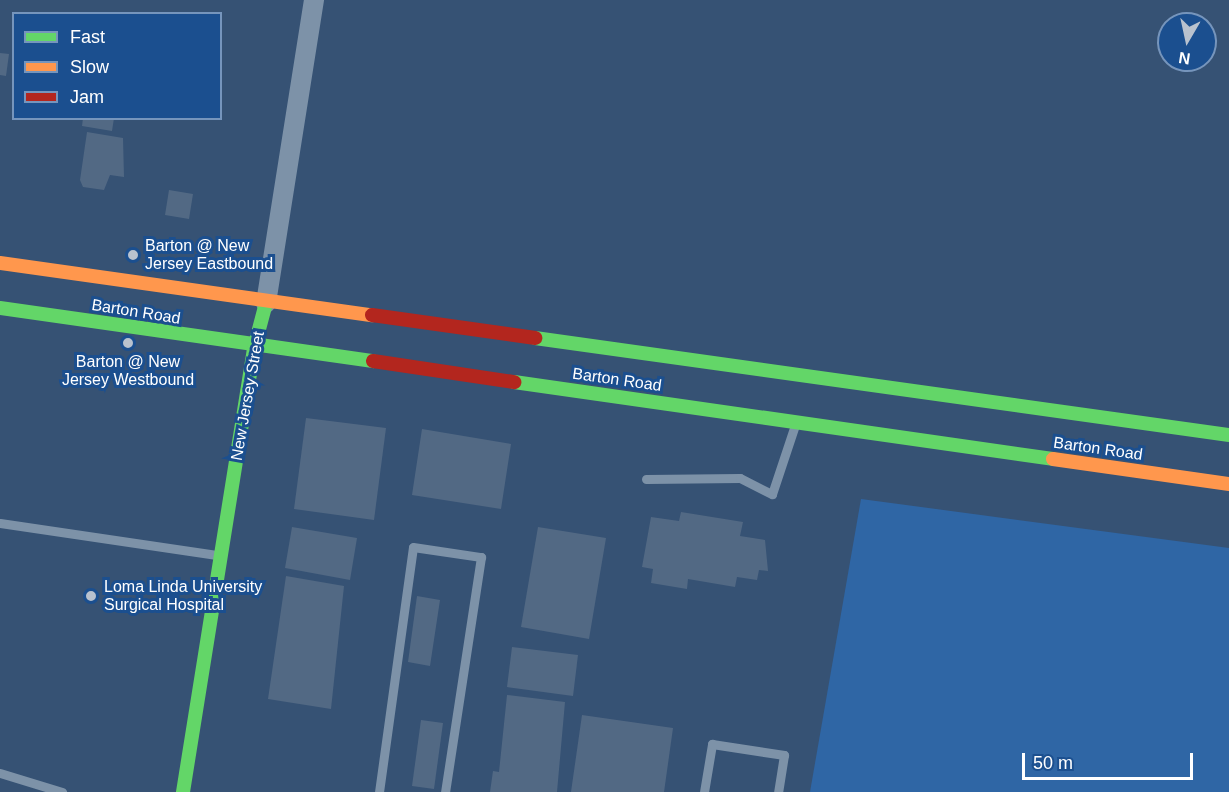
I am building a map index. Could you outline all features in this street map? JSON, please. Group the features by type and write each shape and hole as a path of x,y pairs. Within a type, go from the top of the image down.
{"main road":[{"name":"Barton Road","path":"0,263 266,303 1229,435"},
{"name":"New Jersey Street","path":"183,792 254,348 266,303"},
{"name":"Barton Road","path":"0,308 254,348 1229,484"}],"street":[{"name":"New Jersey Street","path":"266,303 314,0"}],"lane":[{"path":"646,479 740,478 772,494 796,422"},
{"path":"0,523 220,555"},
{"path":"379,792 413,547 481,557 445,792"},
{"path":"704,792 712,744 784,755 778,792"},
{"path":"0,773 62,792"}],"shaded area":[{"path":"861,499 1229,548 1229,792 810,792"}],"building":[{"path":"0,53 9,54 6,76 0,75"},
{"path":"83,120 114,120 112,131 82,126"},
{"path":"87,132 123,138 124,177 110,175 104,190 83,187 80,180"},
{"path":"169,190 193,194 189,219 165,215"},
{"path":"306,418 386,428 374,520 294,509"},
{"path":"422,429 511,444 501,509 412,495"},
{"path":"681,512 743,522 740,536 765,540 768,571 759,570 757,580 737,577 735,587 688,579 687,589 651,583 653,569 642,567 651,517 679,521"},
{"path":"292,527 357,538 350,580 285,568"},
{"path":"538,527 606,538 589,639 521,627"},
{"path":"286,576 344,586 331,709 268,699"},
{"path":"417,596 440,600 430,666 408,662"},
{"path":"512,647 578,655 573,696 507,687"},
{"path":"507,695 565,702 557,792 490,792 493,771 499,772"},
{"path":"582,715 673,728 664,792 571,792"},
{"path":"421,720 443,723 434,789 412,786"}],"traffic: fast":[{"path":"183,792 254,348 266,303"},
{"path":"0,308 373,361"},
{"path":"535,338 1229,435"},
{"path":"514,382 1053,459"}],"traffic: slow":[{"path":"0,263 372,315"},
{"path":"1053,459 1229,484"}],"traffic: jam":[{"path":"372,315 535,338"},
{"path":"373,361 514,382"}],"place":[{"name":"Barton @ New Jersey Eastbound","path":"133,255"},
{"name":"Barton @ New Jersey Westbound","path":"128,343"},
{"name":"Loma Linda University Surgical Hospital","path":"91,596"}]}
